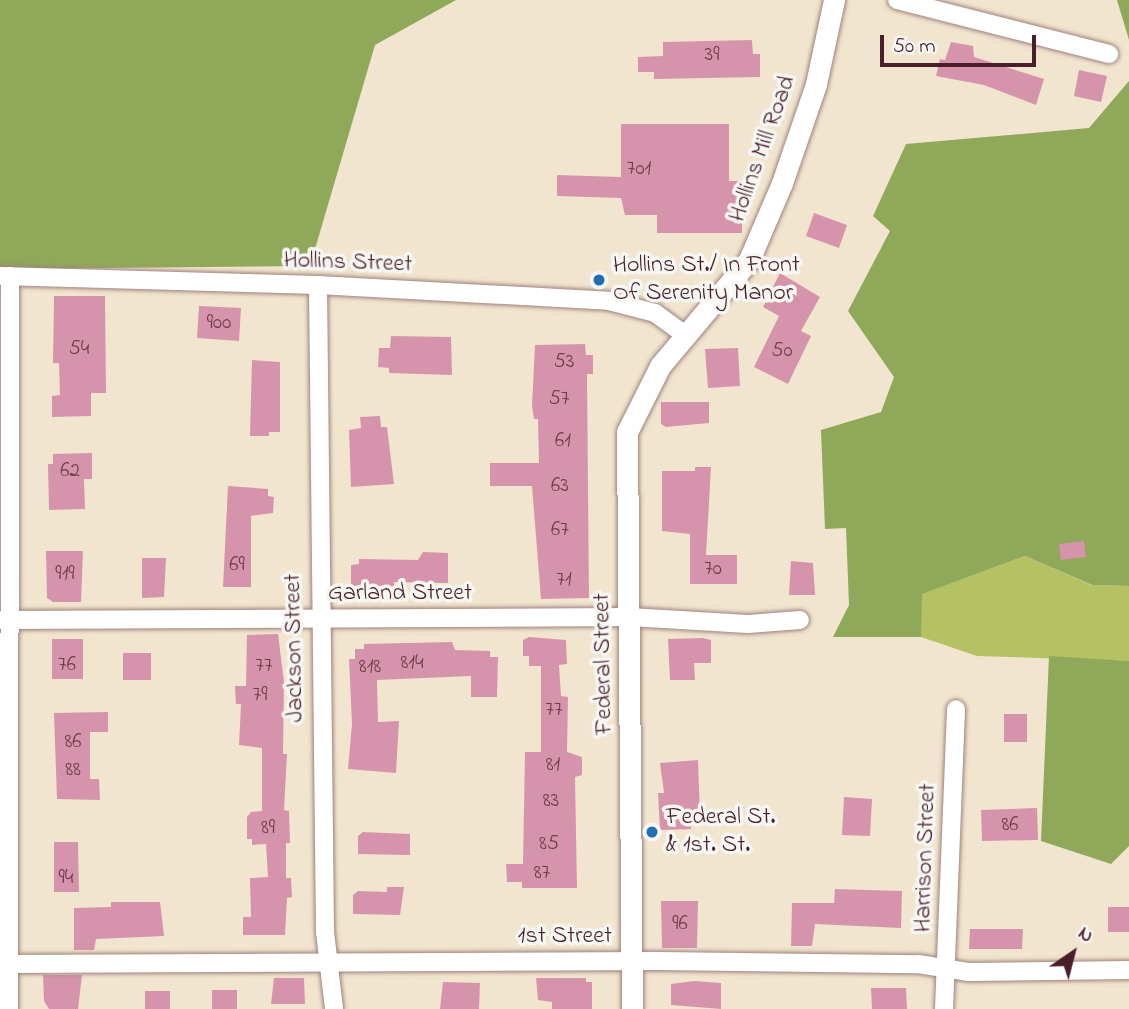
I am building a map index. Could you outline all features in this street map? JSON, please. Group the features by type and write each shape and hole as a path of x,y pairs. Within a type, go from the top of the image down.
{"street":[{"name":"Hollins Mill Road","path":"685,335 749,260 816,84 834,0"},
{"path":"897,0 1109,54"},
{"name":"Hollins Street","path":"5,276 318,285 609,301 655,313 685,335"},
{"path":"5,276 5,964 9,1009"},
{"name":"Jackson Street","path":"318,285 318,619 329,963 334,1009"},
{"name":"Federal Street","path":"632,1009 627,432 660,366 685,335"},
{"name":"Garland Street","path":"6,620 630,617 748,624 800,620"},
{"name":"Harrison Street","path":"944,1009 956,709"},
{"name":"1st Street","path":"5,964 632,961 945,967 969,972 1129,970"}],"green space":[{"path":"0,0 456,0 375,45 310,266 0,269"},
{"path":"1117,0 1129,0 1129,40"},
{"path":"1129,81 1129,586 1092,585 1025,556 922,594 921,637 833,637 849,605 846,528 825,529 821,430 881,412 894,377 848,311 890,231 873,216 906,144 1089,128"},
{"path":"1025,556 1091,585 1129,586 1129,661 977,656 921,637 921,594"},
{"path":"1049,656 1129,661 1129,846 1111,864 1041,841"}],"building":[{"path":"752,40 753,54 760,54 760,77 654,79 654,72 638,72 638,57 663,56 663,42"},
{"path":"951,42 973,46 974,57 1044,79 1036,105 984,85 936,76 940,59 945,60"},
{"path":"1079,70 1107,76 1101,102 1074,96"},
{"path":"621,124 729,124 729,181 742,181 742,233 657,233 657,215 625,215 621,198 557,196 557,175 621,177"},
{"path":"814,213 847,225 839,248 806,236"},
{"path":"780,273 820,297 801,331 811,336 788,384 754,367 779,316 763,307"},
{"path":"54,296 105,296 106,393 91,393 91,416 52,417 52,396 60,395 59,363 53,363"},
{"path":"199,306 241,308 239,341 197,338"},
{"path":"391,336 451,337 452,375 389,373 389,368 378,367 379,348 390,348"},
{"path":"585,344 586,355 593,355 593,374 587,374 589,598 541,599 532,486 490,486 490,463 539,463 538,419 534,419 532,406 535,345"},
{"path":"738,348 740,386 708,388 705,349"},
{"path":"252,360 280,362 280,432 269,432 269,436 250,436"},
{"path":"661,402 709,402 709,423 666,427 661,424"},
{"path":"380,416 381,427 387,427 394,484 351,487 349,430 361,428 360,417"},
{"path":"92,453 92,479 84,479 85,509 49,510 48,464 53,464 53,454"},
{"path":"695,467 711,467 706,555 737,555 737,584 690,584 690,534 662,531 662,471 695,471"},
{"path":"228,486 268,489 268,496 274,497 273,513 251,516 251,587 223,587"},
{"path":"1084,541 1086,557 1061,560 1059,544"},
{"path":"46,551 83,551 81,602 53,602 47,598"},
{"path":"423,552 448,553 448,583 394,582 394,586 385,589 385,596 351,596 351,565 359,564 359,559 418,560"},
{"path":"142,558 166,558 164,597 142,598"},
{"path":"791,561 813,563 815,595 789,595"},
{"path":"278,634 284,682 283,754 287,754 284,810 289,811 290,843 286,843 286,878 291,878 292,897 287,898 285,935 243,935 243,917 251,917 250,878 268,877 266,844 252,845 252,839 247,839 247,817 251,812 262,811 262,748 239,745 241,704 236,704 235,686 246,686 247,635"},
{"path":"529,637 566,640 567,664 559,665 561,696 568,697 567,752 582,757 582,775 575,777 577,888 522,888 522,882 507,882 506,864 523,864 525,752 541,752 541,666 529,666 529,656 523,656 523,640"},
{"path":"52,639 83,639 83,679 52,679"},
{"path":"668,639 711,640 711,663 694,663 695,680 670,680"},
{"path":"452,642 455,650 490,651 490,657 498,657 497,697 471,697 471,676 377,680 378,722 399,721 396,773 348,769 352,724 349,659 355,659 355,649 364,649 364,644"},
{"path":"123,653 151,653 151,680 123,680"},
{"path":"108,712 108,732 90,732 90,779 99,779 100,800 57,799 54,713"},
{"path":"1004,714 1027,714 1027,742 1004,742"},
{"path":"698,760 700,816 690,816 691,829 660,830 658,793 664,793 660,763"},
{"path":"844,797 872,799 870,836 842,835"},
{"path":"1037,808 1038,840 982,841 981,810"},
{"path":"363,832 410,834 410,855 358,854 358,836"},
{"path":"54,842 78,842 79,892 54,892"},
{"path":"387,887 404,887 400,915 353,914 353,895 358,891 387,892"},
{"path":"835,889 902,891 901,928 815,924 812,946 791,946 792,903 834,903"},
{"path":"661,901 698,901 697,948 662,948"},
{"path":"111,902 160,902 164,936 96,939 94,950 74,950 74,908 111,907"},
{"path":"1108,907 1129,907 1129,932 1108,932"},
{"path":"970,929 1023,929 1022,949 969,949"},
{"path":"43,975 82,975 78,1009 49,1009 44,1001"},
{"path":"274,978 304,978 305,1004 271,1004"},
{"path":"536,978 586,978 586,982 592,982 592,1009 552,1009 552,1002 538,1000"},
{"path":"694,981 721,983 721,1009 671,1005 671,984"},
{"path":"443,982 480,983 479,1009 440,1009"},
{"path":"871,988 906,988 907,1009 872,1009"},
{"path":"212,990 237,990 237,1009 212,1009"},
{"path":"145,991 170,991 170,1009 145,1009"}],"place":[{"name":"Hollins St./ In Front Of Serenity Manor","path":"599,280"},
{"name":"Federal St. & 1st. St.","path":"652,832"}]}
